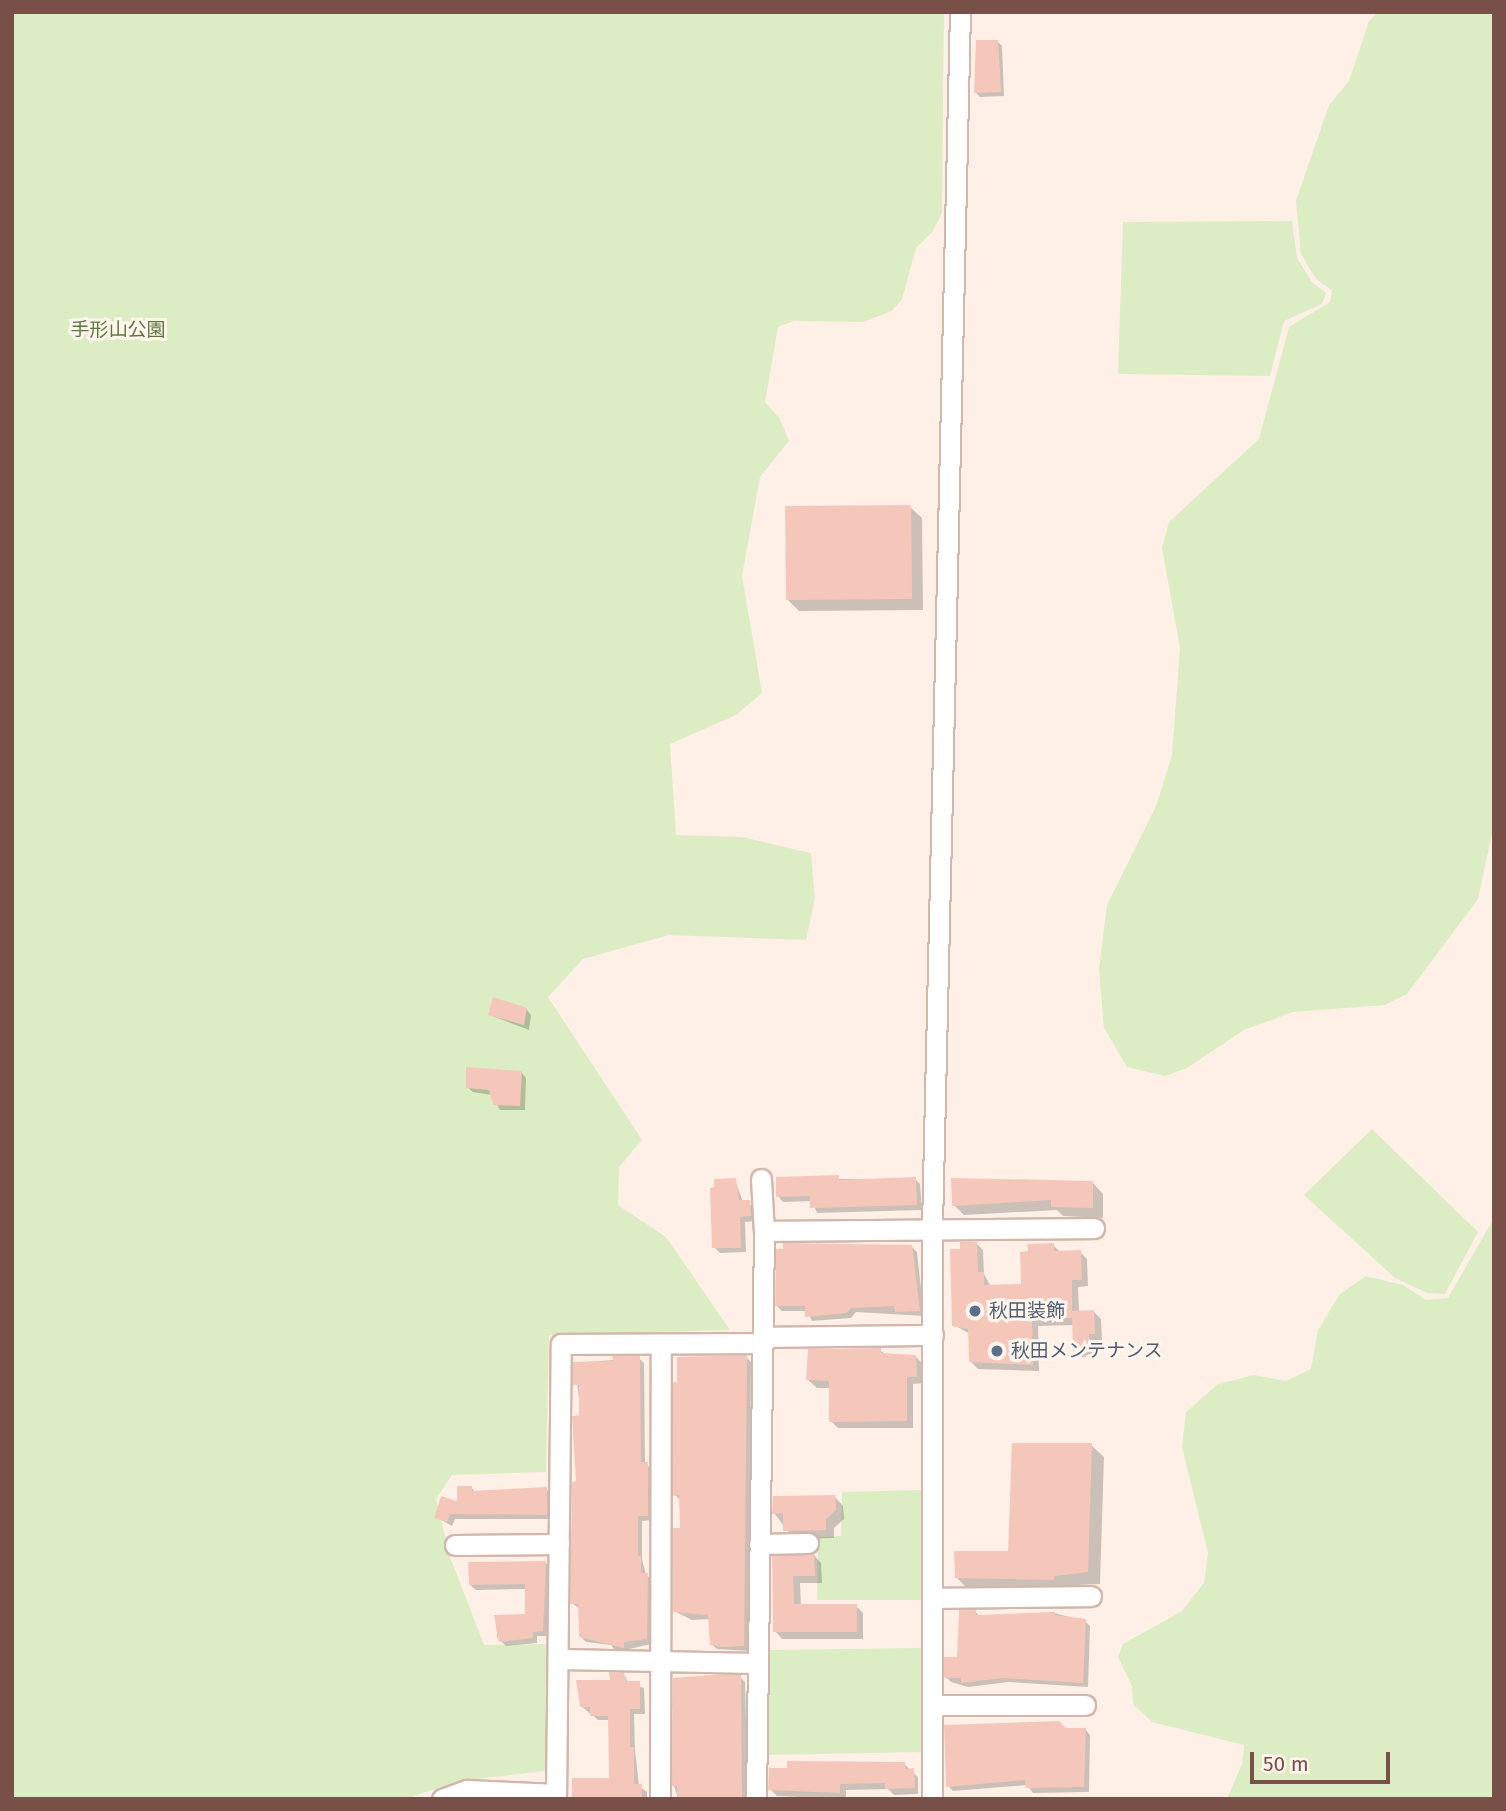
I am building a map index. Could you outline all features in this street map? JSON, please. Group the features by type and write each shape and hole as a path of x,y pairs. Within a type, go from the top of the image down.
{"street":[{"path":"932,1799 932,1226 960,12"},
{"path":"756,1799 764,1340 761,1179"},
{"path":"764,1232 932,1226 1094,1228"},
{"path":"444,1798 467,1790 556,1796 561,1344 661,1346 933,1335"},
{"path":"660,1799 661,1346"},
{"path":"759,1544 808,1543"},
{"path":"455,1545 559,1544"},
{"path":"934,1598 1091,1596"},
{"path":"559,1659 757,1664"},
{"path":"933,1705 1085,1705"}],"green space":[{"name":"手形山公園","path":"12,12 944,12 942,213 933,231 916,248 902,299 892,311 863,322 794,321 778,327 765,402 780,419 789,441 760,477 742,576 762,693 736,715 670,744 676,835 742,837 811,853 815,898 806,940 669,935 583,959 548,997 642,1140 619,1167 618,1205 666,1237 730,1330 549,1335 546,1472 452,1475 436,1499 450,1557 484,1645 549,1644 546,1771 459,1781 405,1799 12,1799"},
{"path":"1378,12 1494,12 1494,824 1478,899 1407,994 1385,1005 1293,1012 1244,1030 1187,1068 1165,1076 1127,1067 1104,1028 1099,969 1107,905 1156,806 1172,755 1180,648 1162,548 1169,522 1259,439 1289,327 1330,302 1332,290 1316,279 1301,254 1296,201 1329,105 1349,81 1369,21"},
{"path":"1292,221 1297,258 1312,282 1326,293 1322,304 1284,321 1270,376 1118,374 1123,222"},
{"path":"1372,1129 1478,1232 1445,1294 1427,1293 1395,1278 1304,1195"},
{"path":"1494,1218 1494,1799 1227,1799 1242,1764 1244,1745 1152,1722 1133,1704 1132,1686 1118,1657 1123,1644 1182,1611 1204,1583 1208,1553 1182,1447 1186,1412 1218,1384 1254,1375 1286,1381 1311,1369 1318,1330 1340,1294 1366,1276 1403,1285 1426,1300 1448,1298"},
{"path":"921,1490 921,1600 817,1600 818,1537 841,1536 842,1492"},
{"path":"921,1648 922,1752 769,1755 767,1650"}],"building":[{"path":"976,40 998,40 1001,92 974,93"},
{"path":"911,505 912,599 786,600 785,506"},
{"path":"493,997 527,1008 524,1025 488,1015"},
{"path":"466,1067 522,1071 520,1106 493,1105 489,1090 466,1088"},
{"path":"839,1175 839,1180 916,1177 917,1205 810,1208 810,1196 776,1197 776,1177"},
{"path":"736,1178 739,1200 750,1200 751,1216 740,1217 741,1248 712,1248 710,1188 714,1187 714,1179"},
{"path":"951,1178 1093,1181 1093,1208 1051,1207 1051,1200 952,1206"},
{"path":"960,1242 977,1242 978,1272 984,1272 984,1285 1021,1284 1020,1252 1028,1251 1027,1244 1054,1243 1054,1251 1081,1250 1082,1280 1072,1280 1072,1311 1094,1310 1095,1334 1089,1334 1090,1350 1073,1351 1072,1318 1032,1319 1033,1365 969,1362 968,1329 952,1326 950,1249 960,1249"},
{"path":"783,1243 912,1245 920,1311 895,1312 894,1306 851,1308 846,1313 805,1317 805,1306 775,1306 776,1249 783,1249"},
{"path":"881,1348 881,1353 916,1355 917,1377 907,1377 907,1421 829,1422 829,1381 806,1380 808,1349"},
{"path":"747,1355 744,1646 723,1647 710,1645 708,1615 673,1612 673,1528 680,1528 679,1495 673,1496 673,1382 677,1382 677,1357"},
{"path":"612,1356 640,1356 641,1462 648,1462 648,1516 638,1516 638,1556 641,1556 641,1573 648,1573 647,1639 624,1642 624,1648 579,1637 578,1604 570,1604 572,1482 576,1481 572,1416 579,1415 579,1385 573,1385 573,1362 613,1361"},
{"path":"1012,1443 1092,1443 1088,1572 1054,1576 1054,1580 955,1578 954,1551 1008,1551"},
{"path":"457,1486 472,1486 472,1491 547,1487 547,1515 450,1514 447,1522 434,1518 441,1496 457,1501"},
{"path":"835,1495 836,1510 826,1519 826,1530 783,1531 783,1513 772,1514 773,1496"},
{"path":"814,1553 815,1576 793,1576 794,1604 857,1604 857,1632 773,1632 772,1556"},
{"path":"546,1561 543,1631 533,1632 533,1638 499,1642 494,1615 525,1614 525,1584 469,1585 468,1562"},
{"path":"959,1610 976,1610 976,1615 1055,1612 1055,1615 1086,1619 1083,1683 1003,1678 961,1683 961,1678 944,1678 944,1657 957,1657"},
{"path":"609,1672 624,1673 626,1681 640,1681 640,1709 630,1709 630,1747 634,1747 634,1784 642,1784 642,1799 572,1799 572,1778 609,1778 608,1716 590,1716 590,1707 580,1707 576,1680 610,1680"},
{"path":"741,1675 742,1798 677,1799 677,1786 672,1786 673,1678"},
{"path":"1059,1721 1066,1728 1086,1728 1084,1787 1026,1788 1025,1780 946,1787 944,1725"},
{"path":"787,1761 905,1762 905,1769 914,1768 915,1788 885,1789 885,1783 840,1784 840,1793 768,1790 769,1768 787,1768"}],"place":[{"name":"秋田装飾","path":"975,1311"},
{"name":"秋田メンテナンス","path":"997,1351"}]}
